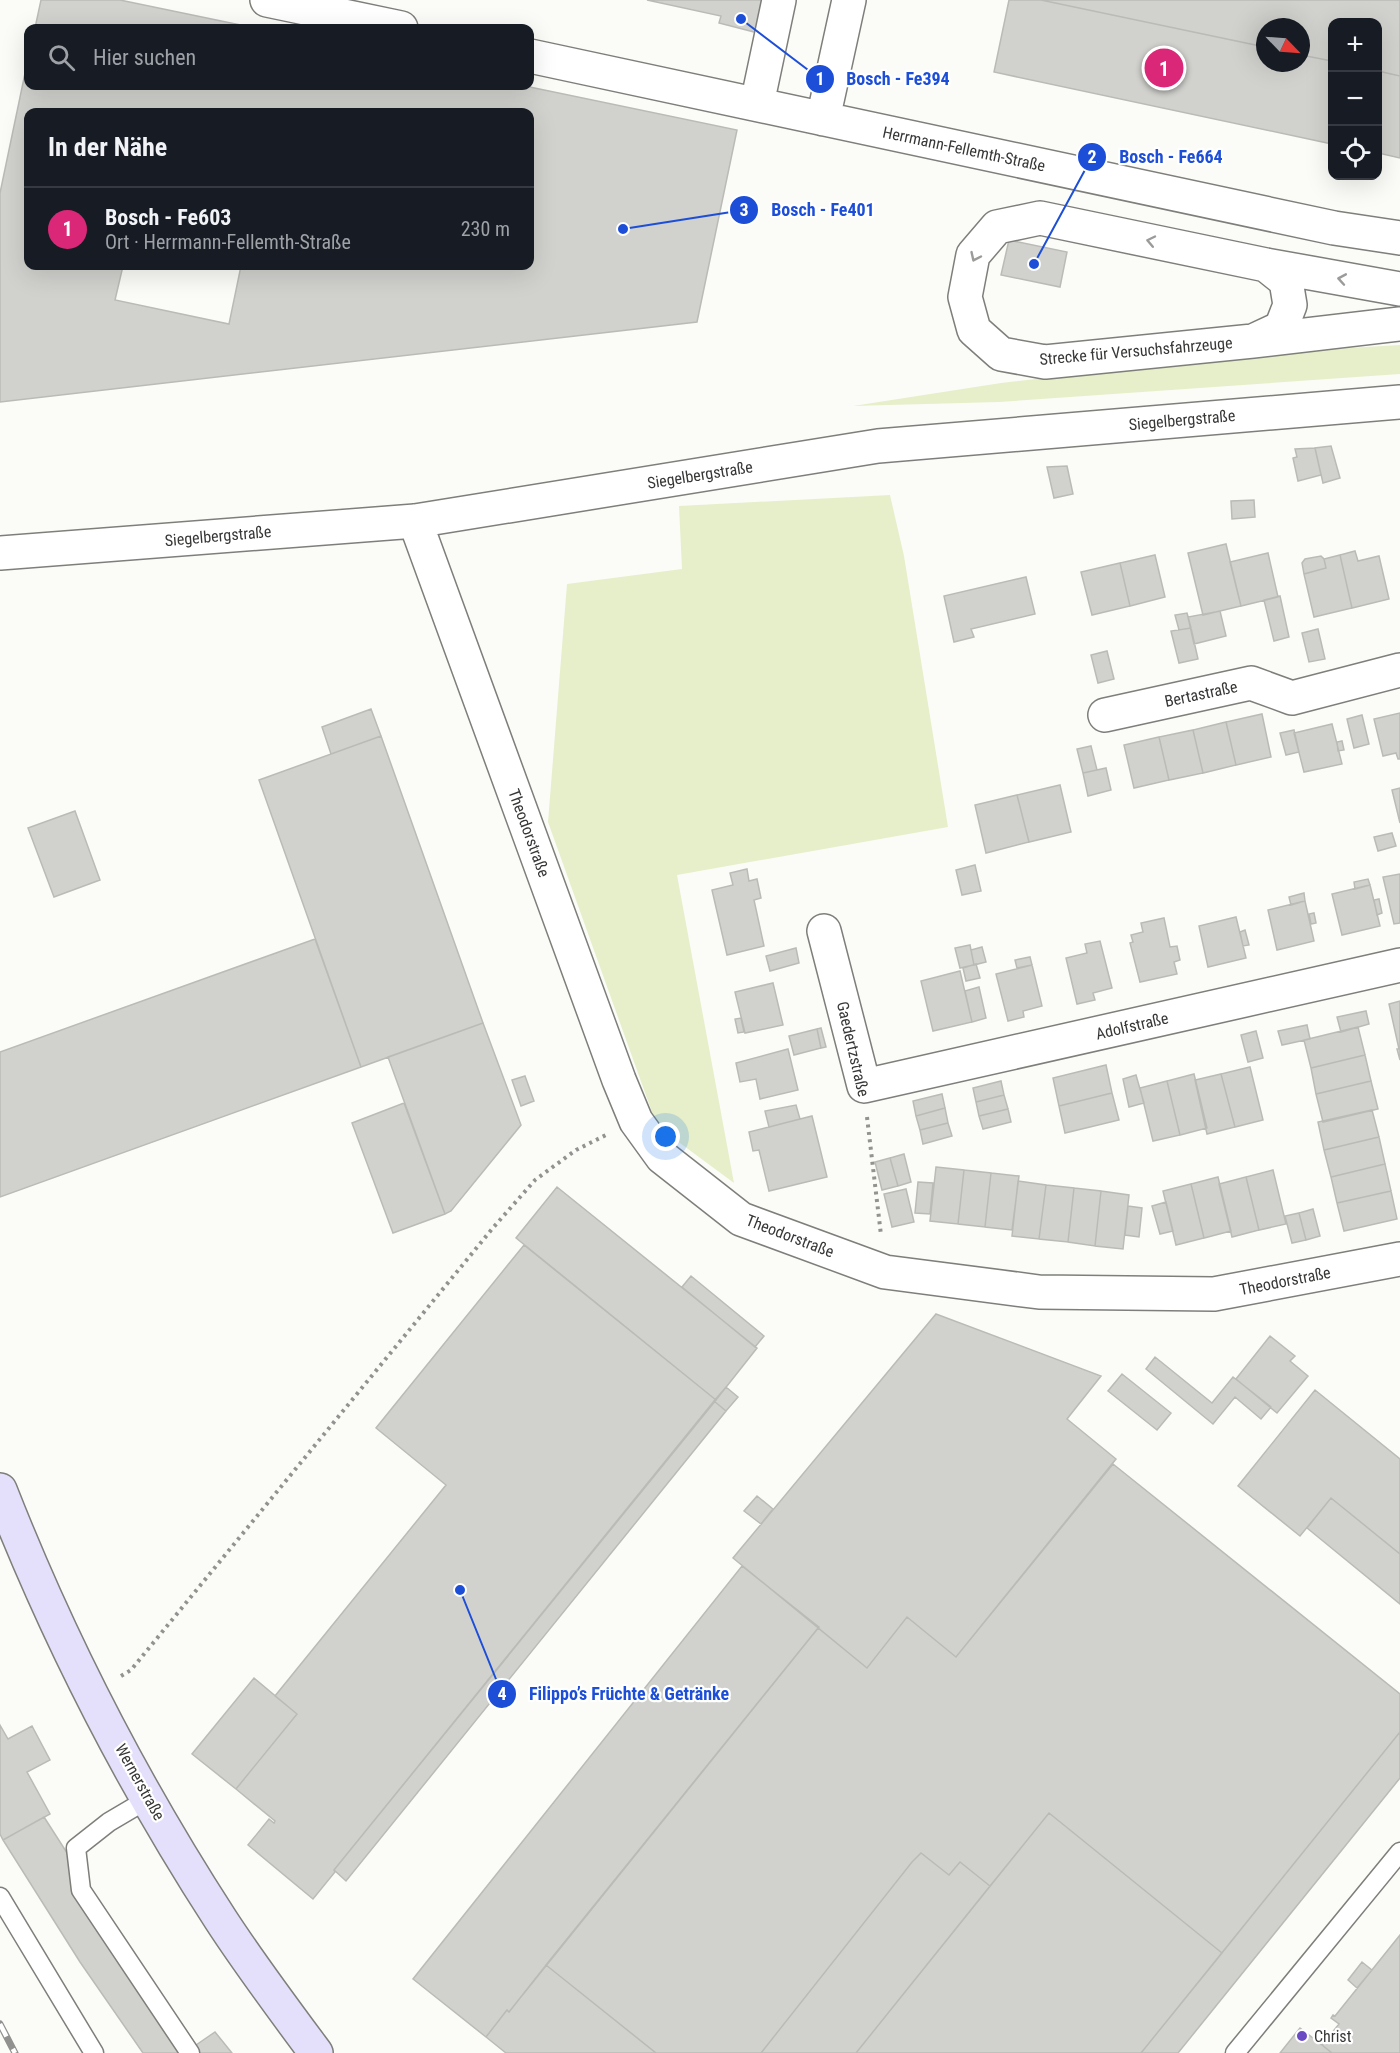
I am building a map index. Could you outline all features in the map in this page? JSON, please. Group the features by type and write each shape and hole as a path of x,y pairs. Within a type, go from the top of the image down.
{"main road":[{"name":"Wernerstraße","path":"0,1490 19,1537 91,1693 148,1798 221,1920 316,2053"}],"street":[{"path":"267,0 381,24"},
{"path":"757,104 779,0"},
{"path":"823,118 849,0"},
{"name":"Herrmann-Fellemth-Straße","path":"534,57 1334,228 1400,238"},
{"name":"Strecke für Versuchsfahrzeuge","path":"1400,289 1266,265 1040,218 997,227 973,255 965,297 974,330 1001,354 1044,362 1400,324"},
{"path":"1253,341 1281,327 1290,305 1286,281 1266,265"},
{"name":"Siegelbergstraße","path":"0,553 415,521 878,446 1400,402"},
{"name":"Theodorstraße","path":"415,521 636,1121 662,1157 741,1219 885,1272 1039,1292 1214,1294 1400,1260"},
{"name":"Bertastraße","path":"1105,715 1251,683 1292,698 1400,670"},
{"name":"Gaedertzstraße","path":"824,931 864,1086"},
{"name":"Adolfstraße","path":"864,1086 1400,965"}],"lane":[{"path":"148,1798 109,1822 76,1848 81,1890 190,2053"},
{"path":"1236,2053 1400,1852"},
{"path":"0,1897 94,2053"}],"path":[{"name":"Gaedertzstraße","path":"864,1086 877,1205"},
{"path":"91,1693 131,1670 535,1179 576,1150 636,1121"}],"green space":[{"path":"1400,345 1400,374 999,402 853,406 1001,383 1279,352"},
{"path":"890,495 904,556 948,827 677,875 734,1183 657,1126 548,822 567,584 682,569 679,506"}],"building":[{"path":"41,0 120,0 236,24 36,24"},
{"path":"647,0 765,0 758,33 719,23 721,16"},
{"path":"1009,0 1041,0 1256,45 1256,72 1310,72 1310,57 1328,60 1328,143 994,72"},
{"path":"1041,0 1400,0 1400,76 1382,72 1382,18 1328,18 1328,60 1310,57 1310,18 1256,18 1256,45"},
{"path":"1382,72 1400,76 1400,158 1382,154"},
{"path":"24,78 24,90 534,90 534,88 737,130 697,322 0,402 0,193"},
{"path":"1009,240 1067,252 1060,287 1001,275"},
{"path":"1331,446 1340,478 1323,483 1315,448"},
{"path":"1315,448 1321,475 1298,481 1293,458 1297,457 1295,449"},
{"path":"1067,466 1073,494 1054,498 1047,467"},
{"path":"1254,500 1255,517 1232,519 1231,501"},
{"path":"1226,544 1241,606 1203,615 1188,553"},
{"path":"1355,551 1358,561 1379,556 1389,599 1352,608 1340,555"},
{"path":"1268,553 1278,597 1241,606 1230,562"},
{"path":"1155,555 1165,597 1130,606 1120,563"},
{"path":"1340,555 1352,608 1314,617 1304,574 1326,568 1324,559"},
{"path":"1321,556 1326,568 1304,574 1302,563 1305,559"},
{"path":"1120,563 1130,606 1092,615 1081,572"},
{"path":"1026,577 1035,614 971,629 974,637 954,642 944,596"},
{"path":"1280,596 1289,637 1274,641 1264,600"},
{"path":"1220,611 1226,636 1194,644 1188,617"},
{"path":"1187,613 1191,628 1179,630 1175,615"},
{"path":"1191,628 1198,659 1179,663 1171,631"},
{"path":"1318,629 1325,659 1309,662 1302,633"},
{"path":"1107,651 1114,679 1098,683 1091,655"},
{"path":"371,709 381,736 331,754 322,727"},
{"path":"1400,713 1400,759 1396,753 1383,756 1374,719"},
{"path":"1262,714 1271,757 1236,765 1226,722"},
{"path":"1362,715 1369,744 1354,748 1347,719"},
{"path":"1226,722 1236,765 1203,773 1193,730"},
{"path":"1332,724 1342,764 1304,772 1294,733"},
{"path":"1193,730 1203,773 1169,780 1159,737"},
{"path":"1294,730 1299,752 1286,755 1280,733"},
{"path":"381,736 483,1023 361,1067 259,780"},
{"path":"1159,737 1169,780 1134,788 1124,745"},
{"path":"1342,741 1344,750 1338,751 1337,742"},
{"path":"1091,746 1097,770 1083,773 1077,749"},
{"path":"1106,768 1111,790 1088,796 1083,773"},
{"path":"1060,785 1071,832 1029,842 1017,795"},
{"path":"1400,788 1400,823 1392,790"},
{"path":"1017,795 1029,842 986,853 975,805"},
{"path":"75,811 100,880 54,897 28,828"},
{"path":"1392,833 1396,846 1378,851 1374,837"},
{"path":"975,865 981,891 962,895 956,870"},
{"path":"747,869 749,881 757,879 761,898 754,900 764,946 727,955 712,890 733,885 730,873"},
{"path":"1400,874 1400,923 1394,924 1383,877"},
{"path":"1368,879 1370,885 1355,889 1354,882"},
{"path":"1370,885 1380,926 1342,935 1332,894"},
{"path":"1304,893 1305,901 1291,905 1289,897"},
{"path":"1379,899 1382,913 1377,915 1374,900"},
{"path":"1305,901 1314,941 1277,950 1268,910"},
{"path":"1314,913 1316,923 1311,924 1309,914"},
{"path":"1236,917 1246,958 1208,967 1199,926"},
{"path":"1164,918 1170,947 1177,946 1180,960 1174,962 1177,974 1140,982 1130,943 1133,942 1131,935 1143,932 1141,923"},
{"path":"1245,930 1249,945 1243,946 1240,932"},
{"path":"315,939 361,1067 0,1197 0,1052"},
{"path":"1100,941 1112,988 1093,993 1095,1000 1077,1004 1066,958 1087,953 1085,944"},
{"path":"970,945 974,965 960,968 955,948"},
{"path":"982,947 986,962 974,965 971,950"},
{"path":"796,948 799,963 770,971 766,956"},
{"path":"1030,957 1032,965 1017,968 1015,960"},
{"path":"976,964 980,978 966,981 963,968"},
{"path":"1032,965 1042,1006 1023,1011 1024,1017 1008,1021 996,974"},
{"path":"960,971 972,1022 933,1031 921,981"},
{"path":"773,983 783,1025 745,1033 735,992"},
{"path":"979,987 986,1018 972,1022 965,991"},
{"path":"1400,1001 1400,1060 1389,1004"},
{"path":"1366,1011 1369,1024 1341,1032 1337,1017"},
{"path":"741,1018 744,1032 738,1033 735,1019"},
{"path":"483,1023 521,1125 451,1211 445,1214 388,1057"},
{"path":"1307,1025 1310,1039 1282,1045 1278,1031"},
{"path":"1358,1027 1365,1055 1311,1068 1304,1040"},
{"path":"821,1028 826,1047 821,1048 817,1029"},
{"path":"817,1029 821,1048 794,1055 789,1036"},
{"path":"1256,1031 1263,1058 1248,1062 1241,1035"},
{"path":"788,1049 798,1090 760,1099 756,1079 740,1082 736,1063"},
{"path":"1365,1055 1371,1081 1316,1094 1311,1068"},
{"path":"1106,1065 1112,1093 1059,1106 1053,1078"},
{"path":"1250,1067 1263,1120 1235,1127 1221,1074"},
{"path":"1194,1074 1207,1128 1180,1135 1167,1081"},
{"path":"1221,1074 1235,1127 1207,1134 1195,1080"},
{"path":"1136,1075 1144,1103 1129,1107 1123,1079"},
{"path":"525,1076 534,1101 521,1106 512,1080"},
{"path":"1001,1081 1004,1095 976,1102 973,1088"},
{"path":"1167,1081 1180,1135 1153,1141 1140,1088"},
{"path":"1371,1081 1378,1109 1323,1122 1316,1094"},
{"path":"1112,1093 1119,1120 1065,1133 1059,1106"},
{"path":"942,1094 945,1108 916,1116 913,1101"},
{"path":"1004,1095 1008,1109 979,1116 976,1102"},
{"path":"404,1103 445,1214 393,1233 352,1123"},
{"path":"796,1105 800,1119 769,1127 765,1111"},
{"path":"945,1108 948,1123 920,1130 916,1116"},
{"path":"1008,1109 1011,1122 983,1129 979,1116"},
{"path":"1372,1110 1379,1137 1324,1150 1318,1122"},
{"path":"812,1116 827,1177 769,1191 759,1150 753,1151 749,1132"},
{"path":"948,1123 952,1136 923,1144 920,1130"},
{"path":"1379,1137 1385,1164 1331,1177 1324,1150"},
{"path":"904,1154 911,1182 898,1186 890,1158"},
{"path":"890,1158 898,1186 882,1190 875,1162"},
{"path":"1385,1164 1391,1191 1337,1203 1331,1177"},
{"path":"936,1167 964,1170 958,1224 930,1221"},
{"path":"964,1170 991,1173 985,1227 958,1224"},
{"path":"1273,1170 1286,1224 1259,1230 1246,1177"},
{"path":"991,1173 1019,1176 1012,1230 985,1227"},
{"path":"1218,1177 1231,1231 1204,1238 1191,1184"},
{"path":"1246,1177 1259,1230 1232,1237 1219,1184"},
{"path":"1018,1181 1046,1185 1039,1239 1012,1236"},
{"path":"918,1182 933,1183 930,1214 915,1213"},
{"path":"1191,1184 1204,1238 1176,1245 1163,1191"},
{"path":"1046,1185 1074,1188 1068,1242 1039,1239"},
{"path":"557,1187 757,1348 716,1400 516,1238"},
{"path":"1074,1188 1101,1191 1095,1246 1068,1242"},
{"path":"906,1189 914,1222 892,1227 884,1194"},
{"path":"1101,1191 1129,1195 1123,1249 1095,1246"},
{"path":"1391,1191 1397,1219 1344,1231 1337,1203"},
{"path":"1166,1202 1173,1231 1160,1234 1152,1206"},
{"path":"1128,1206 1142,1208 1139,1237 1125,1235"},
{"path":"1313,1209 1320,1236 1306,1240 1299,1213"},
{"path":"1299,1213 1306,1240 1292,1243 1285,1216"},
{"path":"524,1245 716,1400 334,1870 335,1872 313,1899 248,1845 269,1819 274,1823 275,1821 236,1789 297,1714 275,1696 446,1485 376,1428"},
{"path":"691,1276 764,1336 755,1347 682,1287"},
{"path":"936,1314 1101,1376 1067,1419 1116,1459 956,1657 907,1617 867,1668 733,1558"},
{"path":"1270,1336 1295,1356 1290,1361 1308,1376 1277,1413 1236,1379"},
{"path":"1155,1357 1212,1403 1233,1377 1271,1407 1261,1419 1235,1397 1213,1424 1146,1369"},
{"path":"1122,1374 1171,1413 1157,1430 1108,1391"},
{"path":"726,1387 738,1397 726,1411 714,1401"},
{"path":"1315,1390 1400,1459 1400,1554 1331,1498 1300,1536 1238,1486"},
{"path":"714,1401 726,1411 346,1881 334,1870"},
{"path":"1113,1464 1400,1694 1400,1732 1222,1953 1049,1813 990,1886 960,1862 949,1875 921,1853 761,2053 656,2053 546,1965 818,1628 867,1668 907,1617 956,1657"},
{"path":"757,1496 773,1509 761,1524 744,1511"},
{"path":"1331,1498 1400,1554 1400,1604 1307,1528"},
{"path":"742,1566 819,1627 509,2012 507,2010 486,2037 413,1979"},
{"path":"254,1678 297,1714 236,1789 192,1754"},
{"path":"0,1725 8,1739 32,1726 50,1760 27,1772 50,1814 3,1840 0,1834"},
{"path":"1400,1732 1400,1778 1178,2053 1141,2053"},
{"path":"1049,1813 1222,1953 1141,2053 856,2053"},
{"path":"44,1817 121,1937 196,2045 215,2032 232,2053 143,2053 80,1962 3,1840"},
{"path":"921,1853 949,1875 960,1862 990,1886 856,2053 761,2053 912,1862"},
{"path":"1400,1935 1400,2053 1332,2053 1322,2045 1339,2024 1331,2018"},
{"path":"1362,1962 1372,1970 1357,1988 1348,1980"},
{"path":"546,1965 656,2053 506,2053 486,2037"},
{"name":"Christ","path":"1300,2028 1322,2045 1332,2053 1280,2053"}],"railway":[{"path":"0,2024 15,2053"}],"place":[{"name":"Bosch - Fe394","path":"741,19"},
{"name":"Bosch - Fe603","path":"1164,68"},
{"name":"Bosch - Fe401","path":"623,229"},
{"name":"Bosch - Fe664","path":"1034,264"},
{"name":"Filippo’s Früchte & Getränke","path":"460,1590"},
{"name":"Christ","path":"1302,2036"}]}
